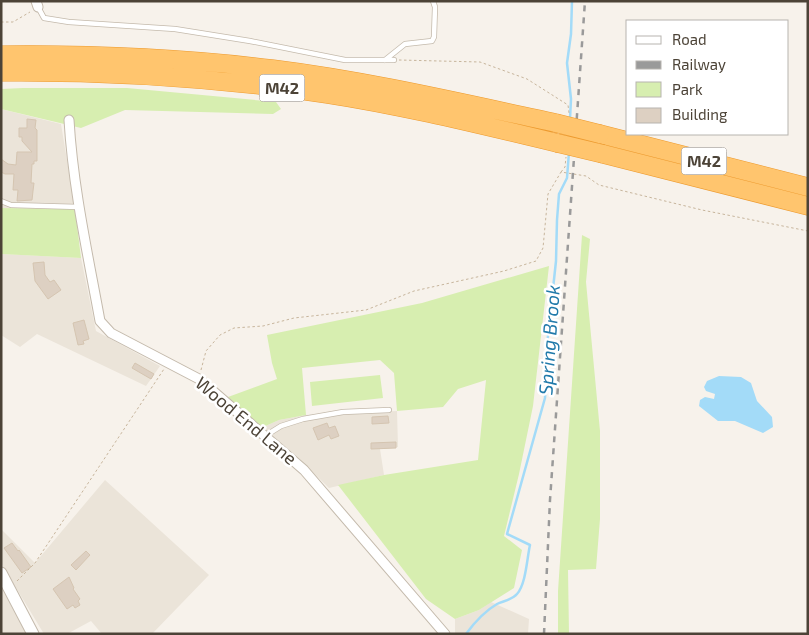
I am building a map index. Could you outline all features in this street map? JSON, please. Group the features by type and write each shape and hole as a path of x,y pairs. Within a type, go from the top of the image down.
{"highway":[{"name":"M42","path":"1,54 116,56 179,60 274,69 388,87 556,123 808,187"},
{"name":"M42","path":"1,72 157,76 266,86 399,107 603,154 808,206"}],"street":[{"name":"Wood End Lane","path":"69,120 70,144 100,321 111,333 198,379 304,470 445,634"},
{"path":"1,573 33,634"}],"lane":[{"path":"385,60 405,44 432,40 434,37 435,7 433,1"},
{"path":"37,4 44,18 61,21 176,29 250,40 345,60 394,60"},
{"path":"1,201 11,205 80,207"},
{"path":"265,436 280,426 302,419 343,412 389,410"}],"path":[{"path":"1,22 13,22 37,4"},
{"path":"394,60 480,62 528,79 568,105"},
{"path":"198,379 206,351 220,336 234,328 263,326 294,318 366,310 414,291 504,271 536,261 543,248 548,194 561,172 586,176 599,185 664,201 808,231"},
{"path":"10,589 35,563 169,363"}],"shaded area":[{"path":"1,109 61,124 75,209 1,208"},
{"path":"1,254 81,258 96,331 160,366 146,386 37,334 20,347 1,335"},
{"path":"397,411 398,447 380,449 384,475 329,488 292,452 261,428 279,420 306,415"},
{"path":"105,480 209,575 152,634 102,634 91,621 67,634 44,634 1,563 1,529 35,563"},
{"path":"1,584 27,634 1,634"},
{"path":"491,602 529,619 528,634 455,634 455,619 479,610"}],"green space":[{"path":"127,88 276,102 281,109 273,114 125,110 81,128 1,109 1,89"},
{"path":"1,208 75,209 81,258 1,254"},
{"path":"582,235 590,239 586,282 600,431 600,519 596,569 568,570 569,634 558,634 558,591"},
{"path":"549,266 533,406 504,536 522,550 514,588 479,610 455,619 426,599 338,485 384,475 478,460 486,380 458,389 443,407 397,411 394,373 380,360 302,368 306,415 279,420 261,428 228,397 277,379 267,335 422,303"},
{"path":"380,375 383,398 312,406 310,382"}],"water":[{"path":"719,376 741,377 751,383 757,401 772,417 773,427 763,433 735,421 718,421 699,406 700,400 705,397 714,399 715,394 706,391 704,387 707,381"}],"building":[{"path":"27,119 36,120 37,161 34,161 34,164 32,164 31,183 34,183 32,200 17,201 18,190 13,190 14,174 1,172 1,159 8,164 16,165 17,152 32,152 22,141 22,137 19,137 19,128 27,128"},
{"path":"44,262 45,275 50,282 54,280 61,290 48,299 35,281 33,263"},
{"path":"84,320 89,339 83,341 84,344 78,345 73,323"},
{"path":"135,363 154,374 151,379 132,368"},
{"path":"388,416 389,423 372,424 372,417"},
{"path":"327,423 329,428 335,426 339,436 331,439 329,435 318,440 313,428"},
{"path":"396,442 396,448 371,449 371,443"},
{"path":"12,543 31,567 22,573 4,548"},
{"path":"86,551 90,555 76,570 71,565"},
{"path":"69,577 73,589 80,599 78,601 80,605 75,608 73,605 67,609 53,589"}],"waterway":[{"name":"Spring Brook","path":"570,119 571,99 567,63 571,34 572,1"},
{"name":"Spring Brook","path":"466,634 488,610 515,596 520,590 524,578 530,545 507,534 545,398 548,335 556,261 559,194 567,178 569,152"}],"railway":[{"path":"544,634 550,500 585,1"}]}
